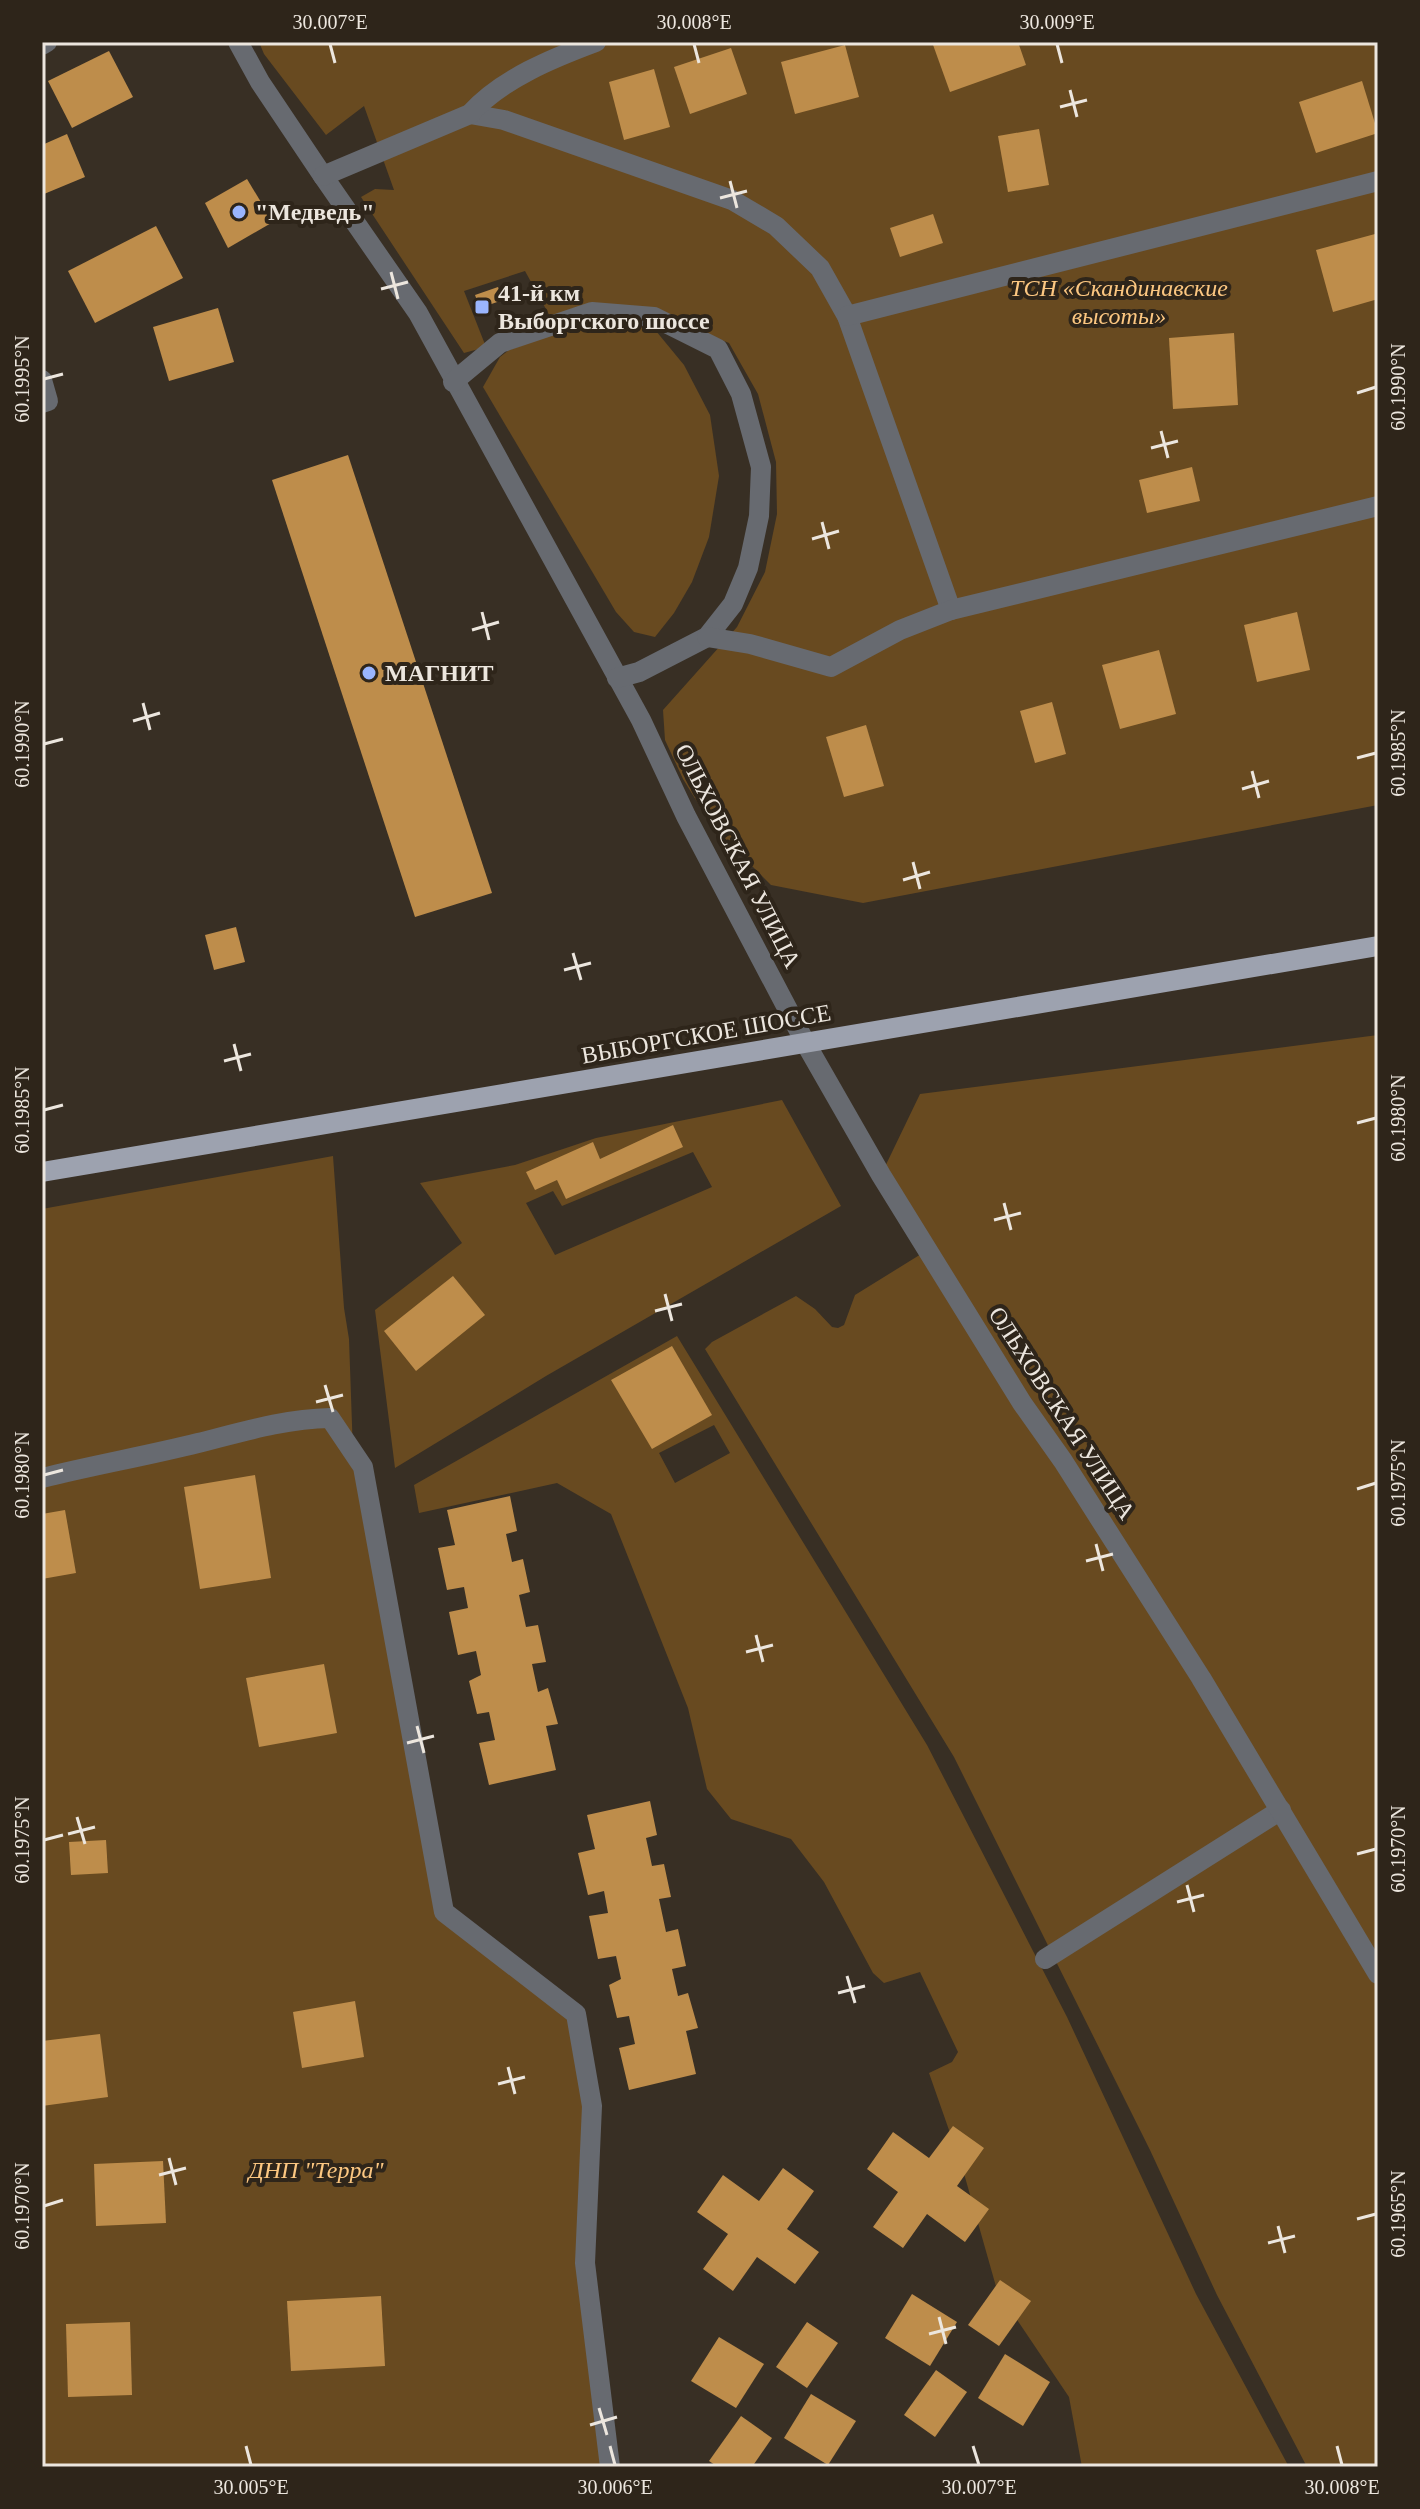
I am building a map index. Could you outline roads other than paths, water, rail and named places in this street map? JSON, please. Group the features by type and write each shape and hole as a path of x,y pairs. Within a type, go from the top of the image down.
{"main road":[{"name":"ВЫБОРГСКОЕ ШОССЕ","path":"42,1172 1378,946"}],"street":[{"name":"ОЛЬХОВСКАЯ УЛИЦА","path":"238,42 260,82 418,313 453,382 641,720 686,816 806,1044 926,1250 1022,1403 1120,1550 1378,1974"},
{"path":"323,176 470,114 485,97 559,56 596,42"},
{"path":"470,114 504,120 732,200 776,226 820,268 847,316 951,610"},
{"path":"847,316 1378,181"},
{"path":"453,382 500,343 592,312 654,317 718,349 741,394 761,467 759,516 748,568 733,604 707,637 639,672 617,678"},
{"path":"42,380 48,401 42,403"},
{"path":"707,637 750,644 831,667 900,630 951,610 1378,506"},
{"path":"42,1478 195,1444 272,1423 330,1418 363,1467 444,1912 576,2014 592,2106 585,2263 610,2467"},
{"path":"1045,1959 1281,1810"}],"place":[{"name":"\"Медведь\"","path":"239,212"},
{"name":"41-й км Выборгского шоссе","path":"482,307"},
{"name":"МАГНИТ","path":"369,673"}],"park label":[{"name":"ТСН «Скандинавские высоты»","path":"1119,302"},
{"name":"ДНП \"Терра\"","path":"316,2170"}]}
